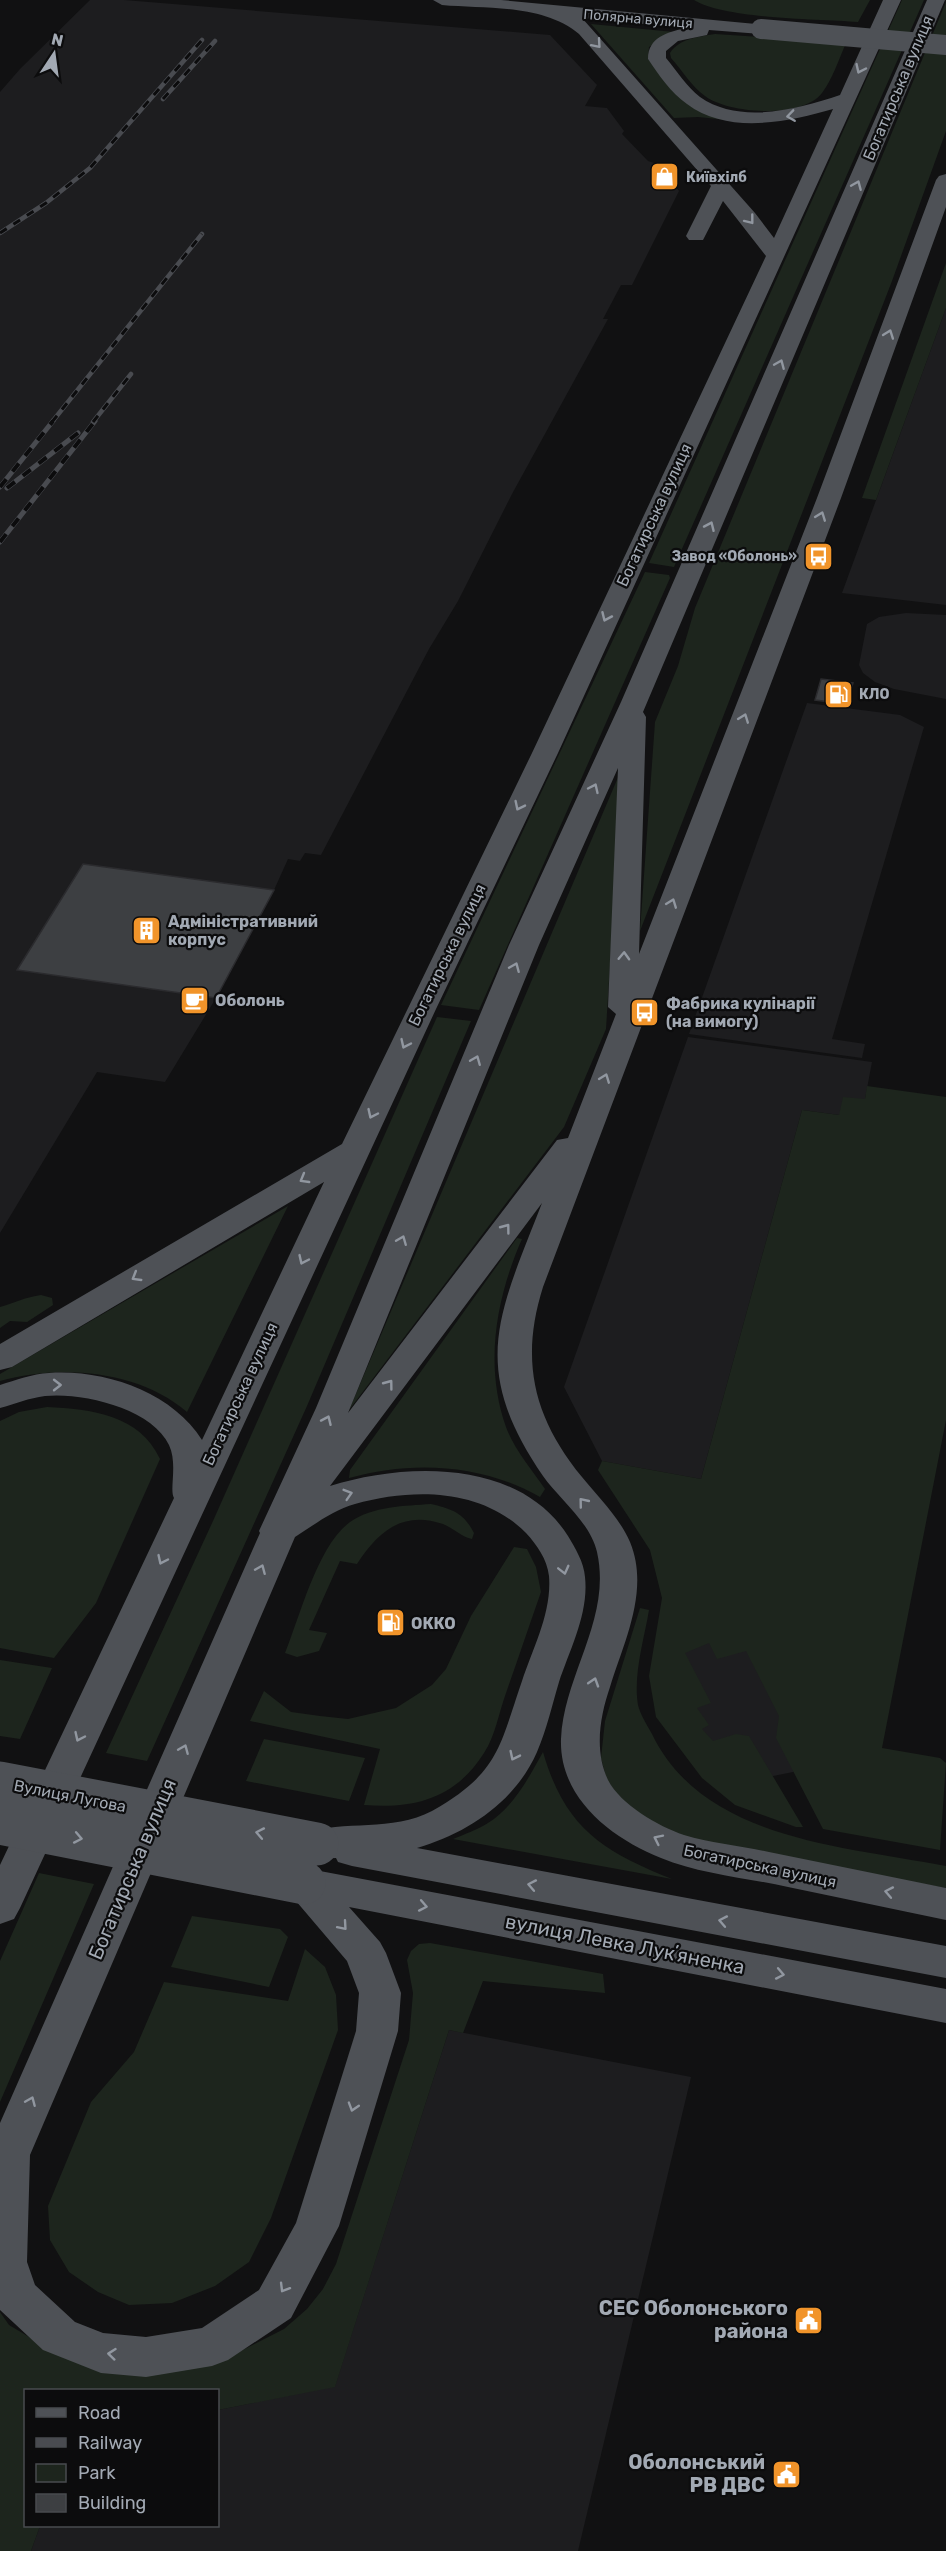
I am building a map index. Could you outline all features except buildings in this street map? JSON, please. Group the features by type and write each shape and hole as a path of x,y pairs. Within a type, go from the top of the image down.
{"main road":[{"name":"Полярна вулиця","path":"442,0 714,17 763,25"},
{"name":"Полярна вулиця","path":"480,0 733,27 763,25"},
{"path":"553,8 590,0"},
{"name":"Богатирська вулиця","path":"0,1908 355,1150 545,753 892,0"},
{"name":"Богатирська вулиця","path":"4,2164 277,1531 333,1408 520,956 634,702 936,0"},
{"path":"684,3 714,17"},
{"path":"553,8 585,30 776,256"},
{"path":"763,25 946,37"},
{"path":"763,25 946,45"},
{"path":"733,27 688,32 658,45 657,59 693,100 719,112 760,117 803,114 846,99"},
{"name":"Богатирська вулиця","path":"946,180 829,498 526,1287 515,1327 513,1358 519,1392 533,1430 558,1472 600,1522 615,1550 620,1580 619,1606 583,1717 579,1741 583,1767 591,1788 608,1807 635,1828 676,1848 946,1904"},
{"path":"696,236 720,187"},
{"path":"621,1036 634,702"},
{"name":"Богатирська вулиця","path":"277,1531 589,1119"},
{"path":"0,1359 355,1150"},
{"path":"0,1397 51,1384 80,1386 118,1395 153,1409 178,1428 192,1462 187,1508"},
{"path":"277,1531 343,1494 396,1484 446,1483 496,1494 534,1517 556,1545 567,1573 567,1600 524,1736 513,1762 486,1792 445,1822 425,1830 380,1838 311,1863"},
{"name":"Вулиця Лугова","path":"0,1782 311,1863"},
{"path":"0,1822 311,1863 946,1962"},
{"path":"4,2164 5,2262 16,2296 59,2336 101,2353 146,2357 212,2346 245,2327 275,2304 317,2226 377,2031 380,1993 365,1953 311,1863"},
{"name":"вулиця Левка Лукʼяненка","path":"311,1863 946,2006"}],"shaded area":[{"path":"90,0 124,0 550,35 597,85 585,106 607,108 624,131 622,134 648,161 657,164 660,174 673,176 670,180 679,191 632,285 621,285 603,319 608,319 512,494 458,601 429,649 321,855 305,853 300,861 288,859 274,890 83,865 18,970 216,998 165,1082 97,1072 0,1233 0,92"},
{"path":"946,308 946,605 842,593 875,503"},
{"path":"906,613 946,615 946,699 894,689 875,682 863,673 859,665 867,624 879,617"},
{"path":"807,703 900,715 924,727 832,1039 865,1044 862,1058 689,1034"},
{"path":"688,1037 872,1062 865,1099 839,1115 802,1110 701,1479 602,1461 564,1387"},
{"path":"709,1590 815,1751 793,1772 734,1784 660,1712"},
{"path":"449,2030 691,2077 578,2551 31,2551 40,2527 219,2527 219,2410 335,2386"}],"green space":[{"path":"694,0 870,0 858,22 749,15 708,6"},
{"path":"902,0 924,0 674,567 649,563"},
{"path":"946,2 946,131 892,281 640,931 655,722 678,666 695,608"},
{"path":"591,24 674,32 649,47 648,59 694,107 758,123 698,117 674,118"},
{"path":"715,34 846,43 826,88 812,101 799,107 783,110 747,110 716,102 705,96 671,58 670,53 684,41"},
{"path":"946,263 946,308 876,500 862,498"},
{"path":"645,572 669,575 670,578 479,1010 441,1005"},
{"path":"622,768 606,1029 564,1127 349,1410"},
{"path":"437,1017 471,1021 307,1406 147,1761 106,1753 213,1521"},
{"path":"867,1086 946,1097 946,1420 882,1748 940,1758 946,1763 940,1850 823,1829 776,1738 779,1716 746,1651 717,1659 709,1643 685,1653 711,1703 697,1708 709,1725 702,1729 713,1741 736,1734 749,1736 803,1827 796,1827 735,1805 702,1778 656,1717 649,1676 662,1598 650,1550 598,1470 602,1461 701,1479 802,1110 839,1115 843,1097 865,1099"},
{"path":"288,1206 187,1412 168,1398 146,1387 98,1374 48,1373 0,1381 0,1374"},
{"path":"517,1238 522,1239 505,1285 496,1332 496,1380 499,1404 509,1435 545,1489 540,1497 495,1478 447,1468 398,1469 349,1478 350,1470"},
{"path":"41,1295 52,1298 53,1305 27,1322 10,1321 0,1328 0,1307"},
{"path":"47,1407 80,1410 112,1417 140,1433 151,1444 160,1459 96,1603 54,1658 0,1648 0,1421 19,1412"},
{"path":"431,1504 462,1516 474,1533 472,1539 443,1524 428,1520 403,1522 392,1527 374,1542 357,1564 340,1561 309,1630 327,1633 319,1651 297,1657 285,1653 319,1564 339,1533 350,1522 369,1513 389,1508"},
{"path":"514,1547 527,1549 536,1567 541,1592 488,1747 473,1769 446,1791 432,1798 400,1805 364,1805 380,1749 250,1721 264,1691 291,1712 348,1719 396,1708 432,1685 446,1669 471,1616"},
{"path":"640,1608 649,1610 638,1670 638,1705 652,1734 675,1769 705,1797 740,1817 780,1832 864,1852 946,1866 946,1888 724,1849 682,1838 648,1821 622,1800 607,1781 601,1758 605,1721"},
{"path":"0,1660 52,1668 20,1739 0,1736"},
{"path":"264,1739 365,1758 349,1801 246,1781"},
{"path":"543,1752 563,1800 590,1834 625,1858 672,1879 453,1839 497,1817 513,1801"},
{"path":"39,1873 94,1884 0,2102 0,1961"},
{"path":"192,1916 280,1929 288,1937 269,1987 171,1967"},
{"path":"430,1943 603,1974 605,1993 483,1981 463,2033 449,2030 335,2387 219,2410 219,2389 24,2389 24,2527 40,2527 31,2551 0,2551 0,2312 9,2325 56,2353 215,2364 284,2329 307,2309 323,2289 336,2264 409,2040 413,1993 407,1960 411,1951 419,1944"},
{"path":"305,1949 325,1967 336,1995 338,2030 271,2218 249,2262 215,2286 172,2303 129,2305 98,2292 69,2272 50,2240 48,2206 91,2102 134,2052 164,1982 288,2001"}],"railway":[{"path":"0,233 46,203 90,168 202,40"},
{"path":"163,99 215,41"},
{"path":"52,422 202,234"},
{"path":"93,422 131,374"},
{"path":"0,487 53,421"},
{"path":"0,542 95,421"},
{"path":"7,488 78,433"}],"place":[{"name":"Київхілб","path":"665,177"},
{"name":"Завод «Оболонь»","path":"818,556"},
{"name":"КЛО","path":"838,694"},
{"name":"Адміністративний корпус","path":"147,930"},
{"name":"Оболонь","path":"194,1000"},
{"name":"Фабрика кулінарії (на вимогу)","path":"645,1012"},
{"name":"ОККО","path":"390,1623"},
{"name":"СЕС Оболонського района","path":"809,2320"},
{"name":"Оболонський РВ ДВС","path":"786,2474"}]}
